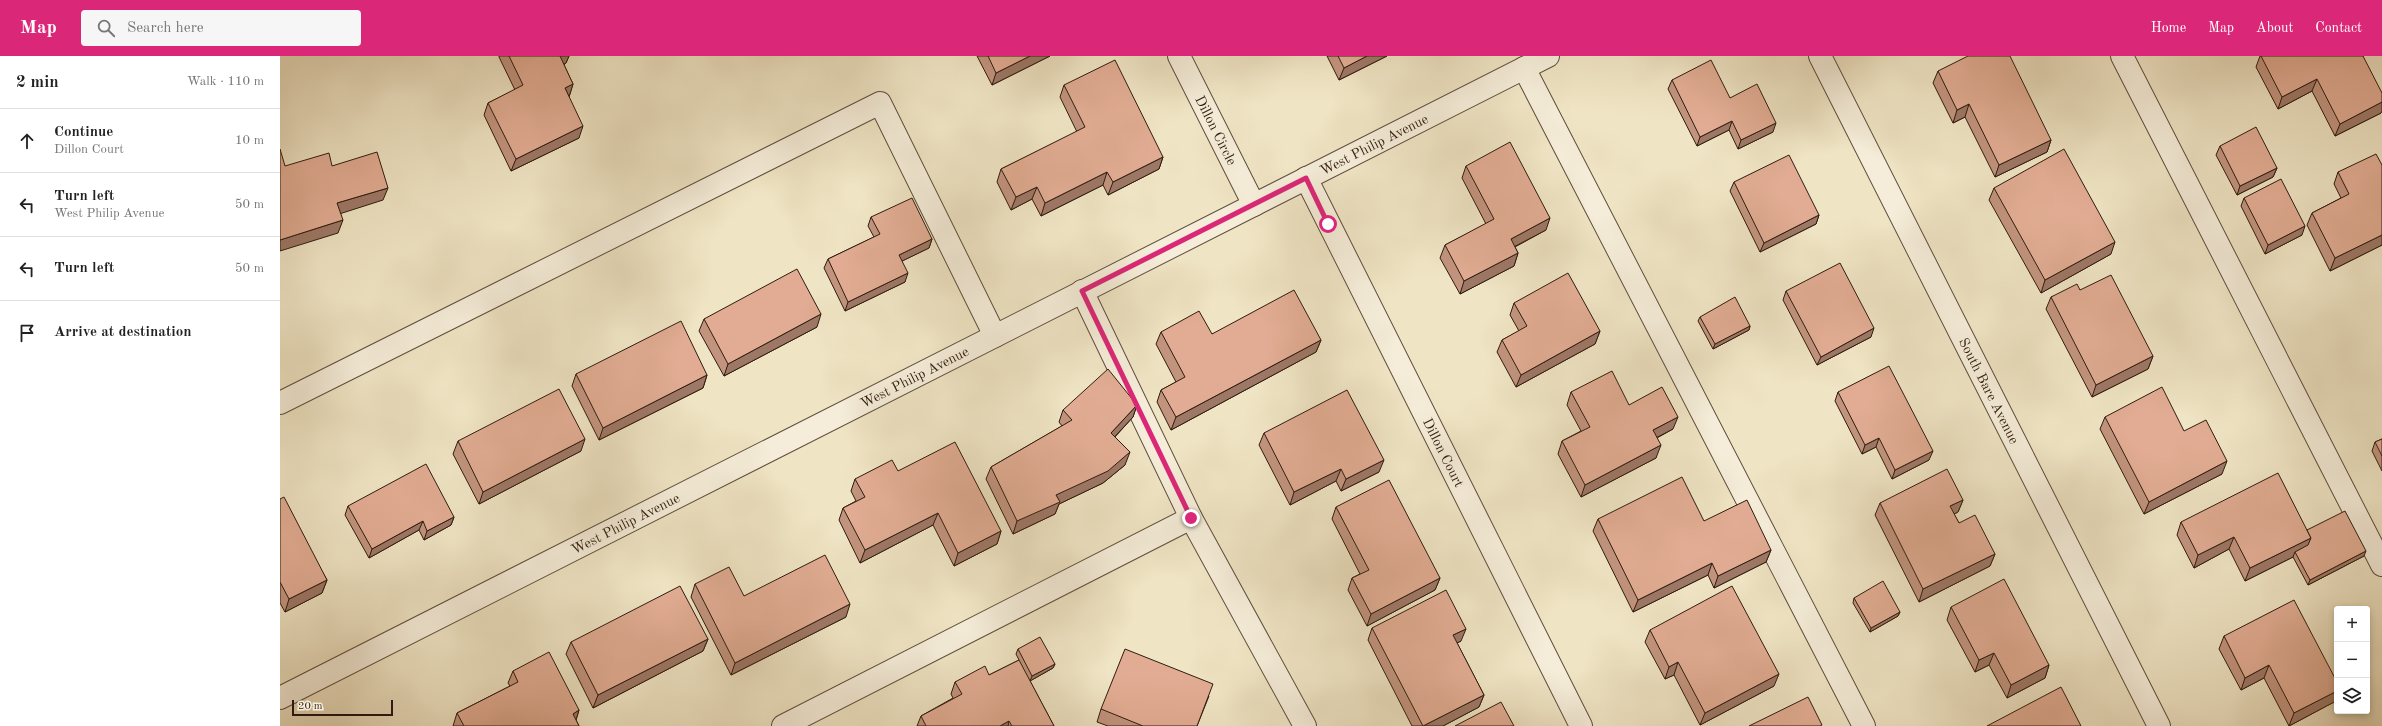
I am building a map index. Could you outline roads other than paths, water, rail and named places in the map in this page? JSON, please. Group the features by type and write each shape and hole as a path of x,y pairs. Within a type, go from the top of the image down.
{"street":[{"name":"Dillon Circle","path":"1179,56 1254,205"},
{"name":"West Philip Avenue","path":"280,698 1548,56"},
{"name":"South Bare Avenue","path":"1820,56 2159,726"},
{"path":"2122,56 2382,565"},
{"path":"1524,68 1864,726"},
{"path":"280,403 880,103 995,336"},
{"name":"Dillon Court","path":"1306,178 1581,726"},
{"path":"1082,291 1191,518 1305,726"},
{"path":"783,726 1191,518"}]}
